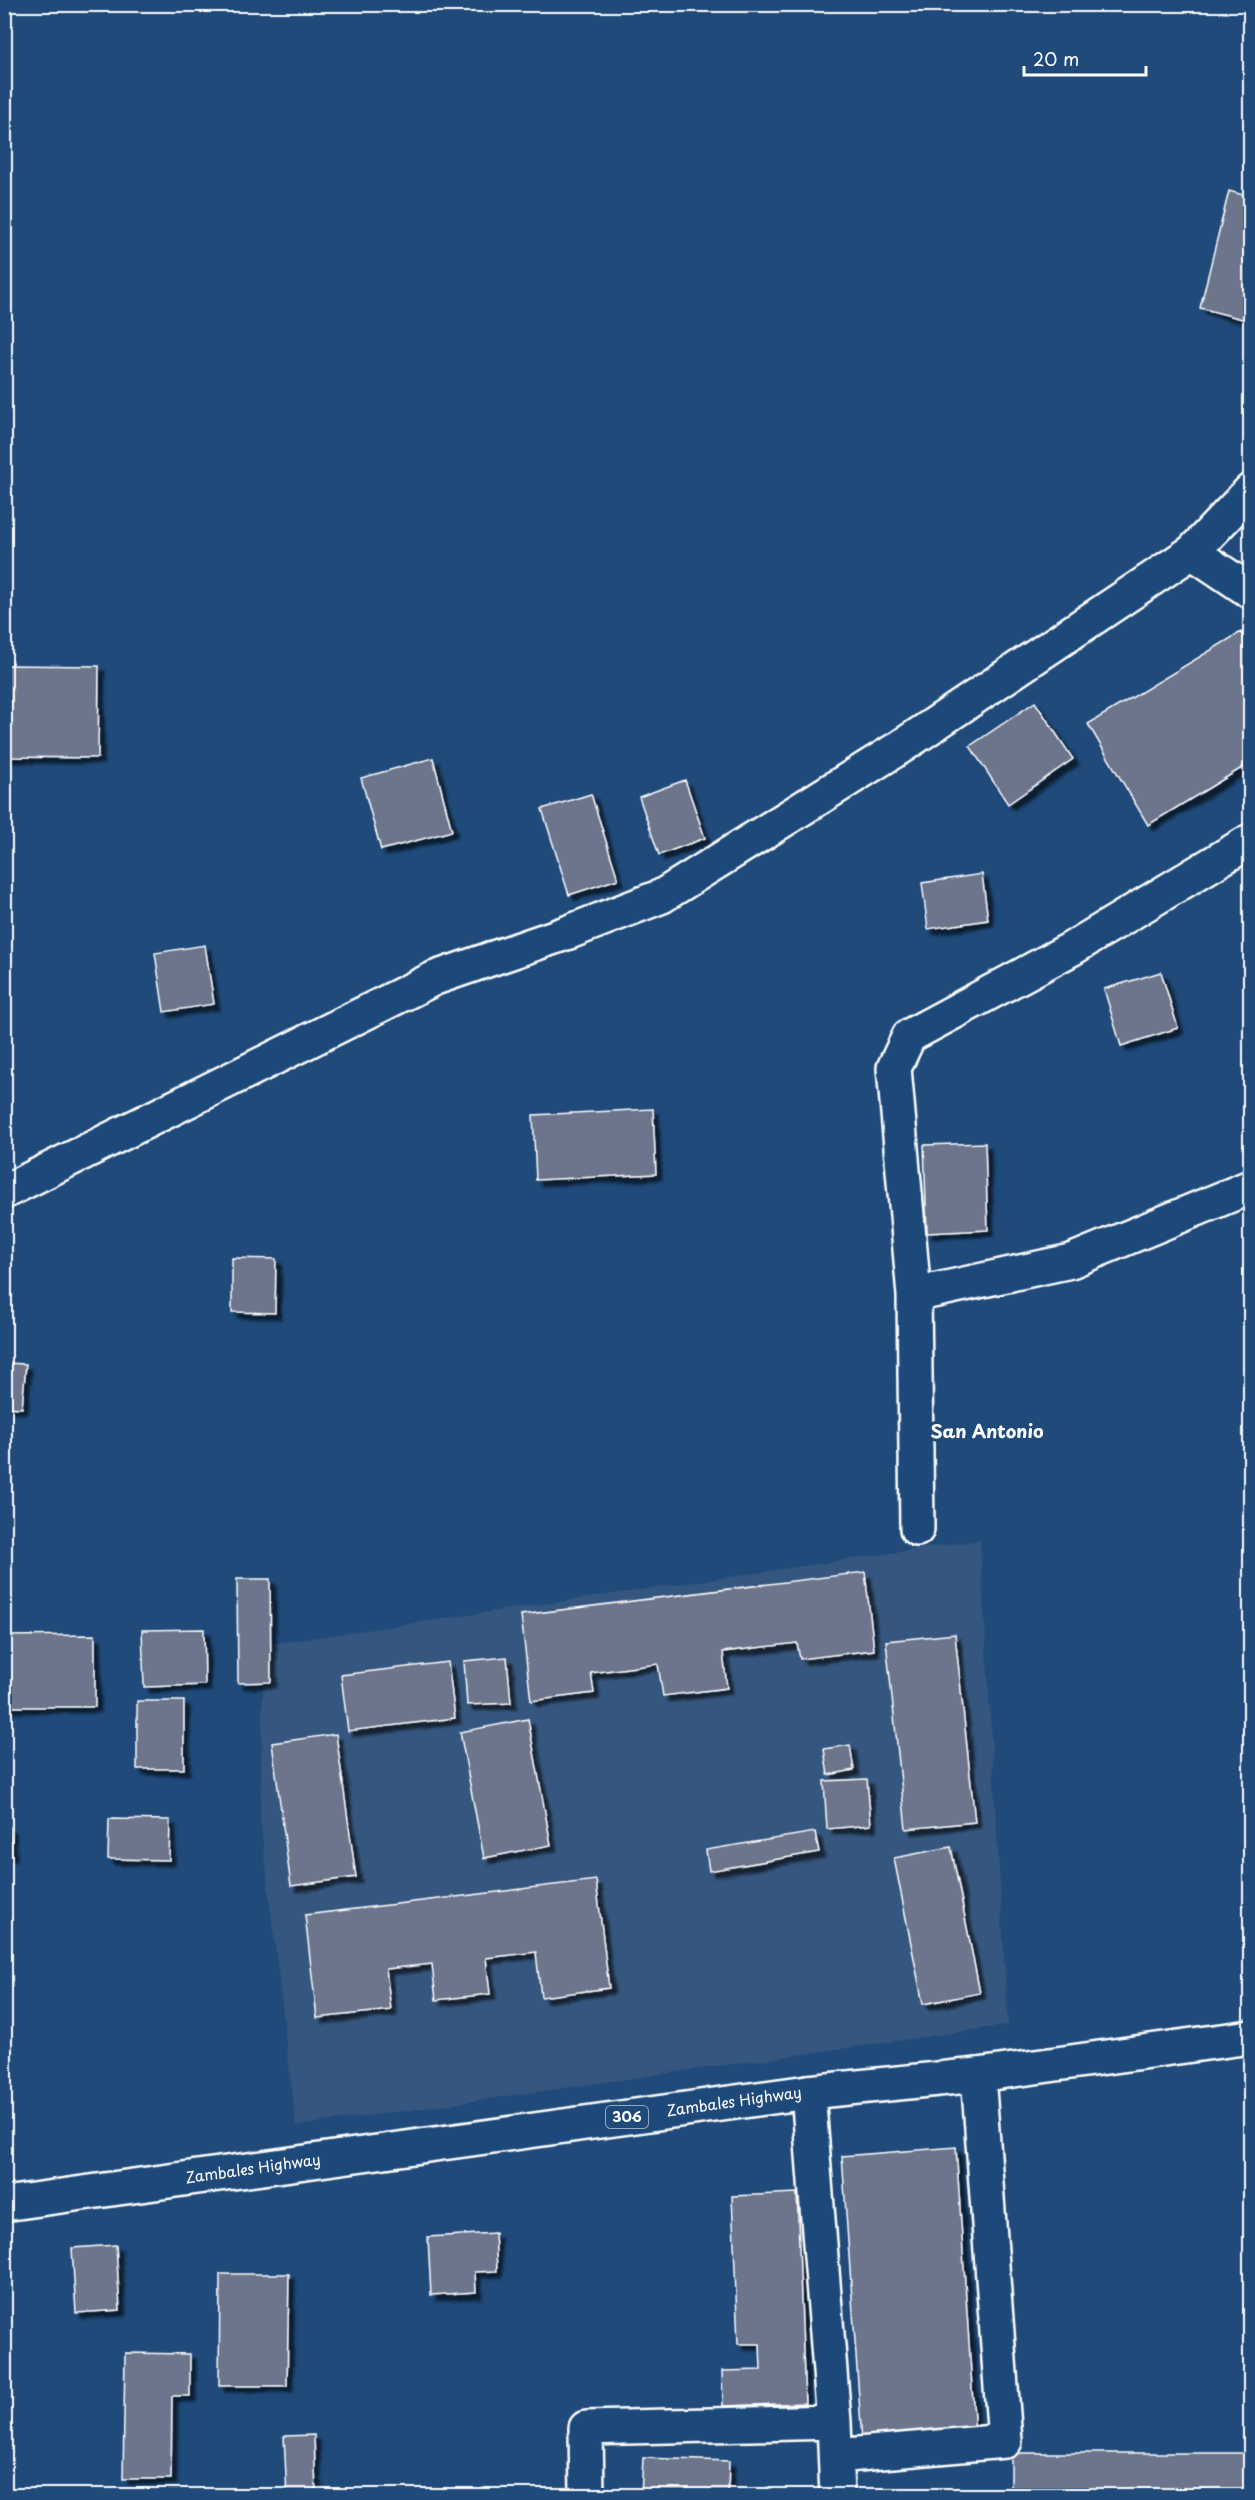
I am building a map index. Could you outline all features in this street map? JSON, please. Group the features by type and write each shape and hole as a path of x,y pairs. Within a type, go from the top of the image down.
{"street":[{"path":"4,1192 435,978 569,932 662,896 902,746 1192,552 1251,491"},
{"path":"1192,552 1251,591"},
{"path":"917,1529 914,1295 894,1068 909,1036 1071,949 1251,841"},
{"path":"914,1295 1071,1261 1251,1187"},
{"name":"Zambales Highway","path":"4,2204 808,2092 978,2075 1251,2037"},
{"path":"836,2456 1005,2441 978,2075"},
{"path":"808,2092 834,2422 837,2496"},
{"path":"587,2496 586,2428 834,2422"}],"shaded area":[{"path":"980,1540 1008,2025 296,2126 260,1817 264,1645"}],"building":[{"path":"1229,191 1250,197 1250,321 1200,308"},
{"path":"1241,632 1250,647 1250,763 1148,825 1088,724"},
{"path":"7,665 99,666 98,758 6,757"},
{"path":"1035,702 1073,759 1008,804 970,746"},
{"path":"433,758 452,831 381,850 361,778"},
{"path":"685,780 705,838 659,855 639,797"},
{"path":"591,794 618,879 569,895 542,809"},
{"path":"982,874 988,920 928,929 922,883"},
{"path":"205,945 214,1004 164,1012 155,953"},
{"path":"1161,972 1178,1028 1121,1046 1104,989"},
{"path":"653,1109 656,1174 536,1180 533,1115"},
{"path":"985,1143 988,1230 927,1233 924,1145"},
{"path":"232,1258 276,1259 275,1313 232,1312"},
{"path":"4,1363 26,1364 22,1408 4,1407"},
{"path":"865,1572 874,1650 800,1659 797,1643 723,1652 727,1688 663,1696 658,1664 591,1673 594,1693 531,1701 521,1615"},
{"path":"237,1579 270,1579 271,1682 238,1683"},
{"path":"204,1629 205,1685 144,1687 142,1630"},
{"path":"955,1634 975,1822 906,1829 886,1641"},
{"path":"95,1635 95,1707 4,1707 4,1636"},
{"path":"507,1657 511,1703 467,1705 464,1661"},
{"path":"448,1662 455,1718 348,1731 341,1675"},
{"path":"137,1701 184,1701 184,1769 137,1769"},
{"path":"528,1719 551,1845 484,1858 460,1732"},
{"path":"336,1734 356,1877 291,1886 272,1743"},
{"path":"850,1745 854,1770 828,1775 824,1749"},
{"path":"867,1779 871,1825 827,1829 824,1781"},
{"path":"109,1819 170,1820 169,1860 108,1859"},
{"path":"4,1827 10,1827 11,1855 4,1855"},
{"path":"815,1832 819,1852 709,1871 706,1850"},
{"path":"951,1847 980,1993 923,2004 894,1858"},
{"path":"596,1880 609,1988 541,1997 536,1952 486,1958 490,1994 436,2000 432,1964 386,1969 391,2010 317,2018 305,1915"},
{"path":"956,2147 975,2433 862,2441 842,2156"},
{"path":"797,2193 805,2403 723,2406 722,2371 761,2370 760,2344 738,2344 732,2196"},
{"path":"495,2233 497,2271 475,2272 476,2292 431,2295 428,2237"},
{"path":"116,2245 120,2310 76,2313 72,2248"},
{"path":"220,2274 289,2274 287,2386 219,2386"},
{"path":"125,2353 190,2354 190,2396 172,2396 171,2479 123,2479"},
{"path":"314,2435 316,2496 287,2496 284,2436"},
{"path":"1011,2453 1250,2453 1250,2496 1011,2496"},
{"path":"643,2458 729,2461 728,2491 811,2494 811,2496 641,2496"},
{"path":"177,2492 177,2496 75,2495"}],"district":[{"name":"San Antonio","path":"987,1432"}]}
